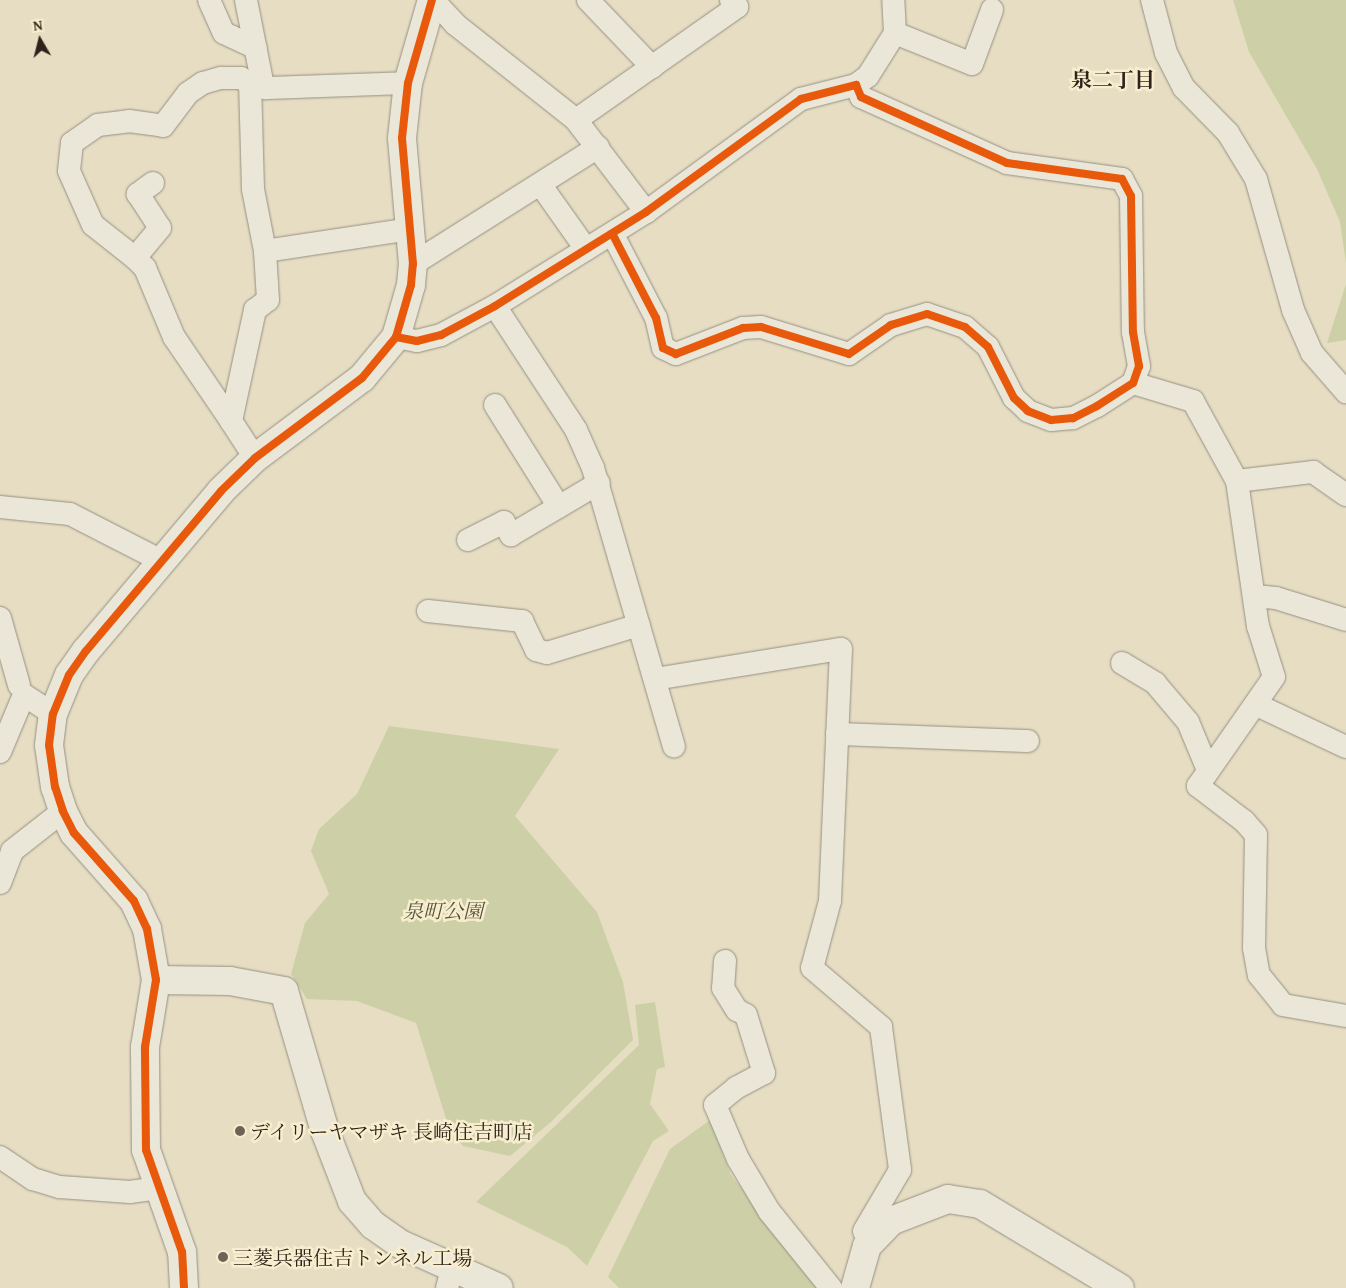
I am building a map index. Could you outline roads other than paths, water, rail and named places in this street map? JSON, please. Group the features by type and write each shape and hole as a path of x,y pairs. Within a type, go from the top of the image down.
{"street":[{"path":"209,0 224,33 256,48"},
{"path":"246,0 262,81 250,84"},
{"path":"184,1288 182,1252 157,1188 146,1150 144,1122 145,1047 156,980 147,929 134,901 74,834 63,811 55,787 49,746 53,714 69,675 86,651 162,561 255,458 362,378 396,337 411,285 412,264 411,229 402,138 408,83 433,0"},
{"path":"433,0 455,24 576,120 646,212"},
{"path":"588,0 652,67"},
{"path":"576,120 737,7 731,0"},
{"path":"396,337 417,341 442,335 495,306 613,235 800,99 856,85 868,76 895,33 893,0"},
{"path":"1152,0 1166,53 1184,88 1228,133 1256,179 1293,310 1312,353 1346,392"},
{"path":"895,33 972,64 992,10"},
{"path":"255,458 174,337 145,268 93,225 69,171 72,143 98,125 129,121 163,126 188,93 203,83 221,78 241,78 250,84 265,88 408,83"},
{"path":"231,421 255,310 268,300 265,251 253,189 250,84"},
{"path":"613,235 656,318 663,348 676,354 743,328 761,327 849,354 891,325 927,314 965,327 988,347 1014,398 1028,411 1051,420 1073,418 1133,383 1139,366 1133,332 1131,196 1122,179 1007,163 861,97 856,85"},
{"path":"412,264 598,147"},
{"path":"135,258 160,228 138,194 153,183"},
{"path":"540,184 586,250"},
{"path":"265,251 411,229"},
{"path":"495,306 576,430 599,483 674,746"},
{"path":"1133,383 1193,401 1237,481 1254,596 1274,677 1257,705 1198,786 1244,821 1256,835 1254,948 1259,975 1282,1005 1346,1016"},
{"path":"495,406 559,507"},
{"path":"1237,481 1313,472 1346,495"},
{"path":"468,540 504,522 511,535 599,483"},
{"path":"0,507 70,514 162,561"},
{"path":"1254,596 1276,598 1346,620"},
{"path":"428,611 522,621 536,650 548,653 639,625"},
{"path":"0,618 22,690 0,752"},
{"path":"654,680 841,649 830,900 812,968 881,1027 900,1170 864,1231"},
{"path":"0,659 11,680 53,714"},
{"path":"1122,664 1156,683 1188,722 1208,770"},
{"path":"1257,705 1346,747"},
{"path":"837,734 1028,741"},
{"path":"0,883 6,844 63,811"},
{"path":"725,961 723,988 737,1010 746,1015 764,1073 736,1088 715,1105 738,1159 769,1211 831,1288"},
{"path":"156,980 230,981 284,991 325,1131 352,1201 372,1226 450,1276 499,1288"},
{"path":"0,1157 33,1179 60,1187 130,1192 157,1188"},
{"path":"855,1288 867,1246 891,1221 948,1200 980,1204 1120,1288"}],"place":[{"name":"デイリーヤマザキ 長崎住吉町店","path":"240,1131"},
{"name":"三菱兵器住吉トンネル工場","path":"223,1257"}],"district":[{"name":"泉二丁目","path":"1113,80"}],"park label":[{"name":"泉町公園","path":"443,910"}]}
